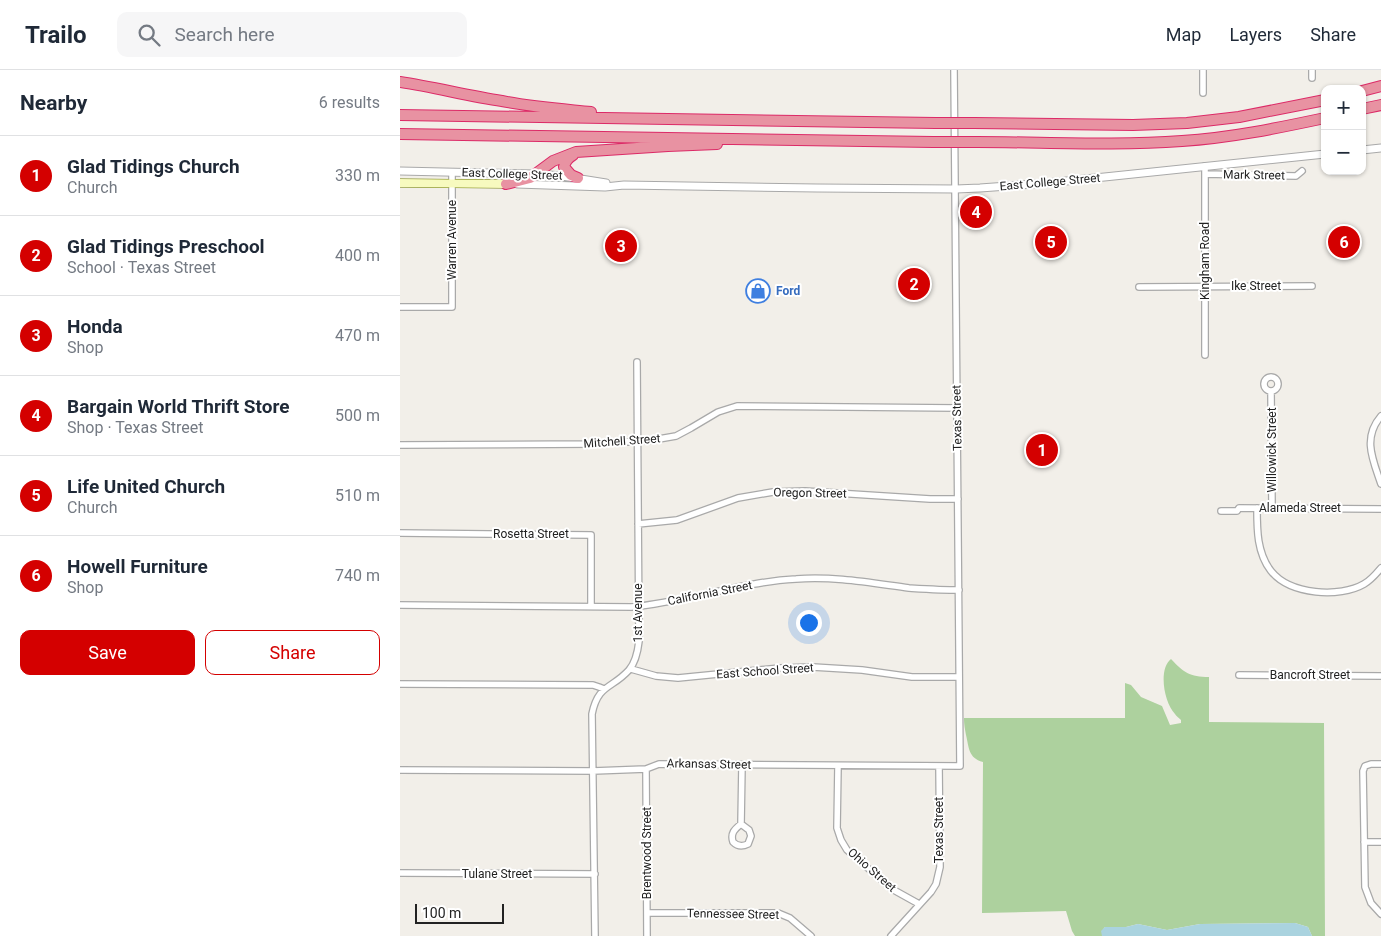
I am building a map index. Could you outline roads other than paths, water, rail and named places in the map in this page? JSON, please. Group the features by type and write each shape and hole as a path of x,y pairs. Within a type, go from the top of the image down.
{"highway":[{"path":"400,77 428,86"},
{"path":"400,82 527,106 651,118"},
{"path":"1366,90 1381,86"},
{"path":"400,116 1133,125 1187,123 1239,117 1321,101"},
{"path":"1366,109 1381,106"},
{"path":"400,134 1120,144 1181,142 1258,132 1321,119"},
{"path":"506,184 530,178 553,161 576,152 668,146 757,144 806,139"},
{"path":"576,152 568,158 564,167 578,178"}],"main road":[{"name":"East College Street","path":"400,183 506,184"}],"street":[{"name":"Texas Street","path":"954,70 960,766"},
{"path":"1203,70 1203,93"},
{"path":"1312,70 1312,78"},
{"path":"1366,150 1381,148"},
{"name":"East College Street","path":"506,184 605,187 624,185 956,189 1047,183 1321,154"},
{"name":"Kingham Road","path":"1205,166 1205,355"},
{"name":"East College Street","path":"400,171 536,174 624,185"},
{"name":"Mark Street","path":"1205,174 1296,176 1302,171"},
{"name":"Warren Avenue","path":"400,307 452,307 452,172"},
{"name":"Ike Street","path":"1139,287 1312,286"},
{"name":"1st Avenue","path":"631,669 639,641 637,362"},
{"name":"Willowick Street","path":"1272,392 1272,508"},
{"name":"Mitchell Street","path":"400,445 594,444 660,439 676,436 718,412 737,406 957,408"},
{"path":"1381,416 1371,434 1370,446 1381,484"},
{"name":"Oregon Street","path":"638,524 677,520 738,498 773,492 958,499"},
{"name":"Alameda Street","path":"1221,511 1237,511 1239,508 1381,509"},
{"name":"Willowick Street","path":"1257,508 1258,539 1262,554 1272,572 1283,582 1291,586 1317,592 1344,591 1369,581 1381,568"},
{"name":"Rosetta Street","path":"400,533 591,535 591,606"},
{"name":"California Street","path":"400,605 638,606 754,584 798,578 846,579 909,588 959,590"},
{"name":"East School Street","path":"631,669 656,676 678,678 780,668 813,667 862,670 912,677 959,677"},
{"path":"595,936 592,714 596,701 604,689 631,669"},
{"name":"Bancroft Street","path":"1239,675 1381,676"},
{"path":"400,684 593,686 604,689"},
{"name":"Arkansas Street","path":"400,770 593,771 646,769 659,764 960,766"},
{"path":"1381,764 1368,764 1365,766 1364,771 1365,887 1374,908 1381,914"},
{"path":"741,824 742,765"},
{"name":"Ohio Street","path":"838,766 837,828 841,840 848,850 892,889 919,904"},
{"name":"Texas Street","path":"891,936 931,892 939,875 939,766"},
{"name":"Brentwood Street","path":"646,769 647,936"},
{"path":"1364,842 1381,842"},
{"name":"Tulane Street","path":"400,874 594,874"},
{"name":"Tennessee Street","path":"647,913 778,913 790,918 811,936"}],"water":[{"path":"1295,923 1308,927 1312,936 1102,936 1101,931 1105,927 1126,927 1138,924 1167,930 1200,924"}],"place":[{"name":"Bargain World Thrift Store","path":"976,212"},
{"name":"Life United Church","path":"1051,242"},
{"name":"Howell Furniture","path":"1344,242"},
{"name":"Honda","path":"621,246"},
{"name":"Glad Tidings Preschool","path":"914,284"},
{"name":"Ford","path":"758,291"},
{"name":"Glad Tidings Church","path":"1042,450"}]}
